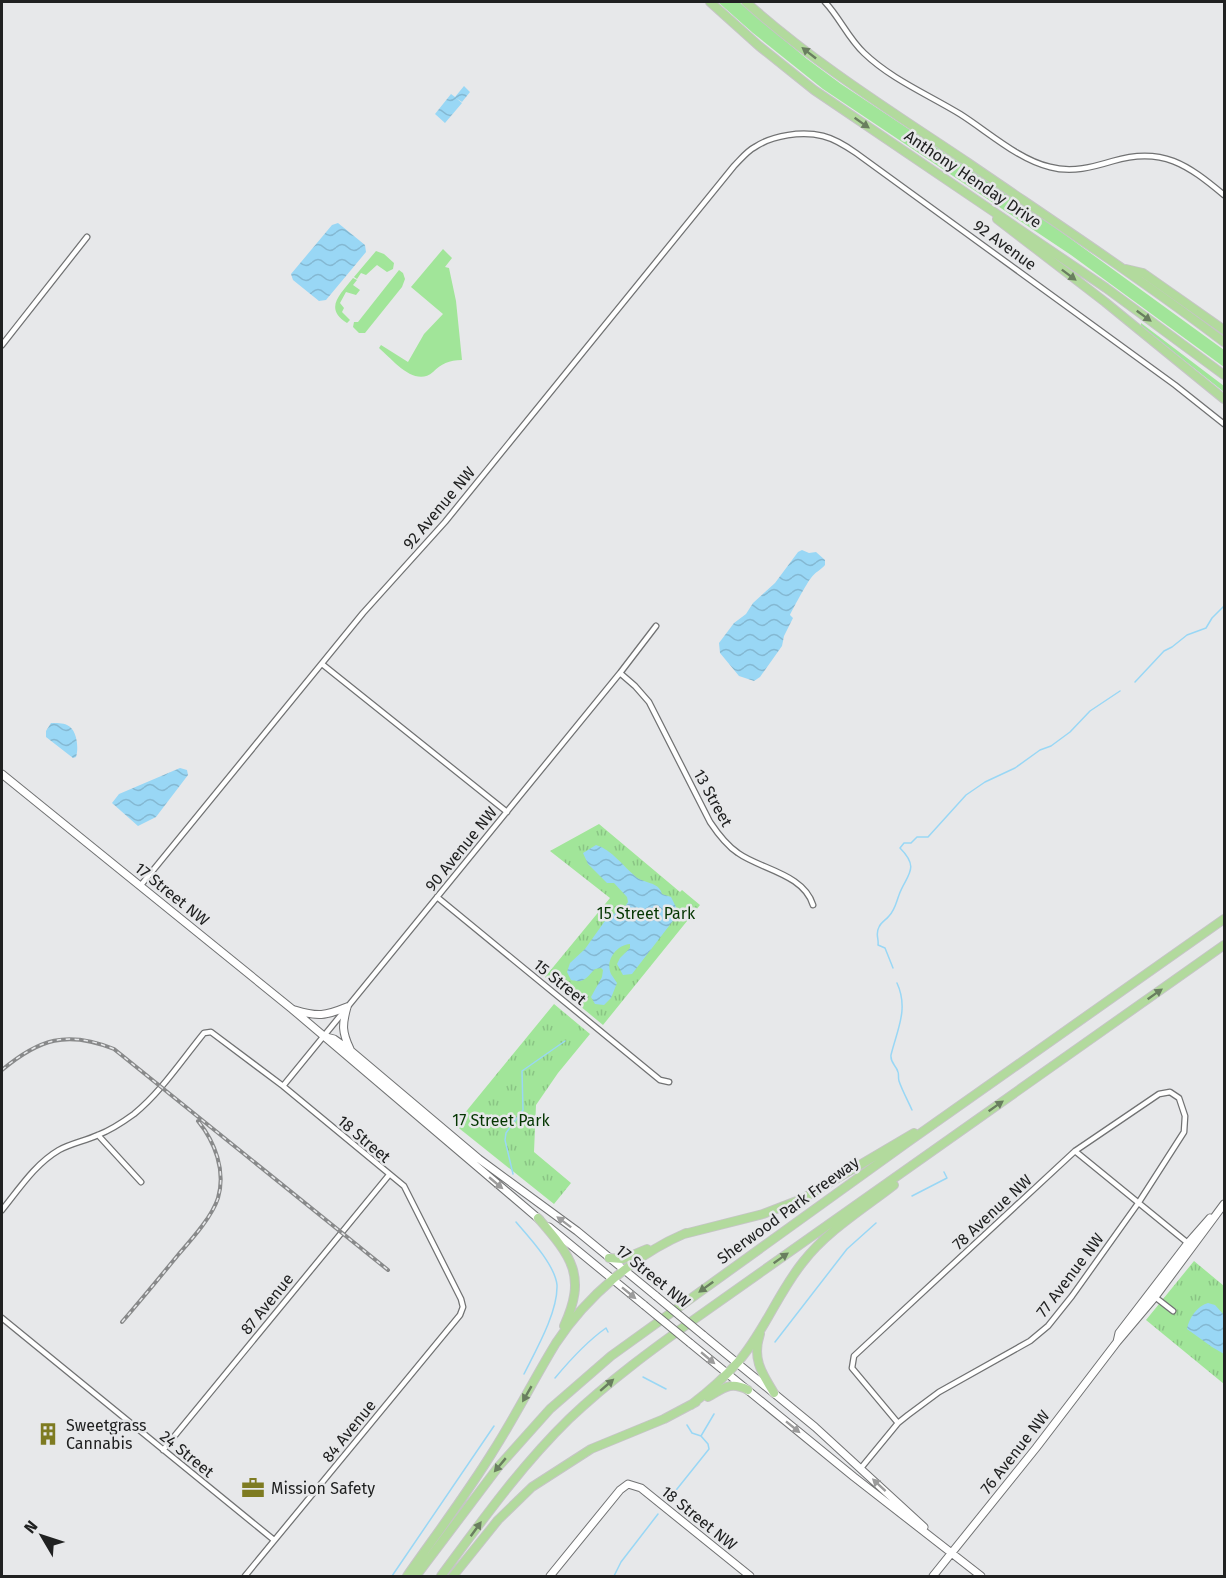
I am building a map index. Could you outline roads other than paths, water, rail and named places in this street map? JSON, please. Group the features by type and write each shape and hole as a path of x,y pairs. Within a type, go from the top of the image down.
{"highway":[{"name":"Anthony Henday Drive","path":"710,2 759,46 814,90 1106,288 1224,375"},
{"name":"Anthony Henday Drive","path":"746,2 855,89 1120,267 1224,342"},
{"path":"975,198 1001,222 1105,302 1224,399"},
{"path":"1120,267 1143,273 1224,330"},
{"name":"Sherwood Park Freeway","path":"416,1576 498,1466 550,1409 588,1375 650,1326 1224,919"},
{"name":"Sherwood Park Freeway","path":"441,1576 521,1472 569,1419 598,1393 666,1339 1222,948"},
{"path":"609,1258 630,1257 670,1237 763,1214 802,1199 904,1137 942,1120"},
{"path":"691,1405 738,1363 794,1274 814,1248 927,1160 948,1140"},
{"path":"538,1218 566,1252 575,1277 575,1298 557,1343"},
{"path":"407,1576 482,1469 557,1343 584,1308 625,1271 657,1248 686,1233"},
{"path":"771,1312 758,1340 756,1358 761,1373 774,1393"},
{"path":"453,1576 498,1520 532,1487 591,1449 664,1419 732,1384 748,1390"}],"main road":[{"name":"17 Street NW","path":"2,774 292,1009 418,1118 726,1373 981,1576"},
{"path":"292,1009 317,1016 330,1014 347,1007"},
{"path":"347,1007 343,1034 351,1051"},
{"name":"17 Street NW","path":"324,1036 334,1039 351,1051 492,1169 609,1258 738,1363 861,1468 952,1553"},
{"name":"76 Avenue NW","path":"1117,1342 1119,1333 1224,1203"},
{"name":"76 Avenue NW","path":"933,1576 1155,1297 1190,1245"},
{"name":"18 Street NW","path":"550,1576 620,1490 628,1484 641,1488 750,1576"}],"street":[{"path":"825,2 849,37 876,65 960,114 1029,159 1051,168 1072,170 1127,157 1155,155 1169,158 1185,166 1224,195"},
{"name":"92 Avenue","path":"755,147 785,135 822,135 839,142 924,201 1175,385 1224,424"},
{"name":"92 Avenue NW","path":"141,885 363,613 445,522 734,165 755,147"},
{"path":"2,345 87,237"},
{"name":"90 Avenue NW","path":"283,1086 656,626"},
{"path":"322,664 507,812"},
{"name":"13 Street","path":"620,673 642,692 649,702 710,822 722,840 752,862 784,875 807,893 813,905"},
{"name":"15 Street","path":"437,897 660,1080 669,1082"},
{"name":"18 Street","path":"98,1136 115,1127 147,1102 204,1034 211,1032 283,1086 404,1186 461,1299"},
{"name":"77 Avenue NW","path":"861,1468 898,1423 939,1392 1030,1341 1048,1326 1072,1296 1139,1202 1184,1132 1185,1116 1179,1098 1170,1092 1161,1093"},
{"name":"78 Avenue NW","path":"898,1423 854,1371 852,1364 854,1356 1076,1150 1161,1093"},
{"path":"2,1210 28,1176 49,1157 77,1142 98,1136 141,1182"},
{"path":"1076,1150 1190,1245"},
{"name":"87 Avenue","path":"163,1450 389,1175"},
{"path":"1155,1297 1173,1311"},
{"name":"84 Avenue","path":"245,1576 460,1315 463,1307 461,1299"},
{"name":"24 Street","path":"2,1318 274,1540"}],"water":[{"path":"464,86 470,92 462,102 456,98 462,103 445,123 435,114 451,94 455,97"},
{"path":"338,223 365,245 366,252 326,300 319,301 293,280 291,274 332,225"},
{"path":"802,550 809,553 816,552 825,560 825,565 803,590 790,615 793,618 782,646 760,677 754,681 739,676 720,653 719,643 734,623 746,614 753,603 775,583 798,552"},
{"path":"51,723 65,724 73,730 77,744 76,757 73,758 46,737 46,731"},
{"path":"180,768 187,770 188,775 156,817 138,826 112,803 119,794"},
{"path":"596,845 612,854 638,879 658,887 662,894 671,897 679,913 632,974 623,975 617,964 630,948 630,944 620,947 613,954 609,964 611,974 617,983 611,998 604,1005 595,1004 591,997 602,977 601,968 595,969 585,979 579,981 571,980 567,972 570,963 585,949 607,918 624,908 628,902 627,897 614,883 607,883 588,864 583,853"},
{"path":"1208,1303 1215,1305 1224,1315 1224,1354 1187,1329 1194,1313"}],"waterway":[{"path":"1135,682 1164,651 1187,635 1206,628 1224,606"},
{"path":"893,968 885,948 878,945 877,932 893,911 910,872 910,861 900,848 904,843 911,843 917,837 928,837 966,795 985,782 1015,768 1040,750 1051,746 1070,732 1090,711 1120,691"},
{"path":"897,983 902,1011 891,1058 912,1110"},
{"path":"513,1174 505,1140 506,1133 523,1110 522,1071 565,1041"},
{"path":"912,1196 947,1178 944,1172"},
{"path":"516,1222 547,1260 557,1285 550,1319 524,1374"},
{"path":"775,1342 847,1249 876,1223"},
{"path":"555,1378 592,1339 606,1328 608,1332"},
{"path":"643,1377 666,1389"},
{"path":"669,1499 709,1449 701,1436 714,1414"},
{"path":"687,1425 692,1433 701,1436"},
{"path":"392,1576 494,1426"},
{"path":"614,1576 621,1562 658,1514"}],"railway":[{"path":"2,1070 28,1051 54,1041 82,1040 114,1049 388,1270"},
{"path":"122,1322 201,1228 218,1198 220,1167 214,1147 198,1121"}],"place":[{"name":"Sweetgrass Cannabis","path":"48,1434"},
{"name":"Mission Safety","path":"253,1488"}],"park label":[{"name":"15 Street Park","path":"646,913"},
{"name":"17 Street Park","path":"501,1120"}]}
